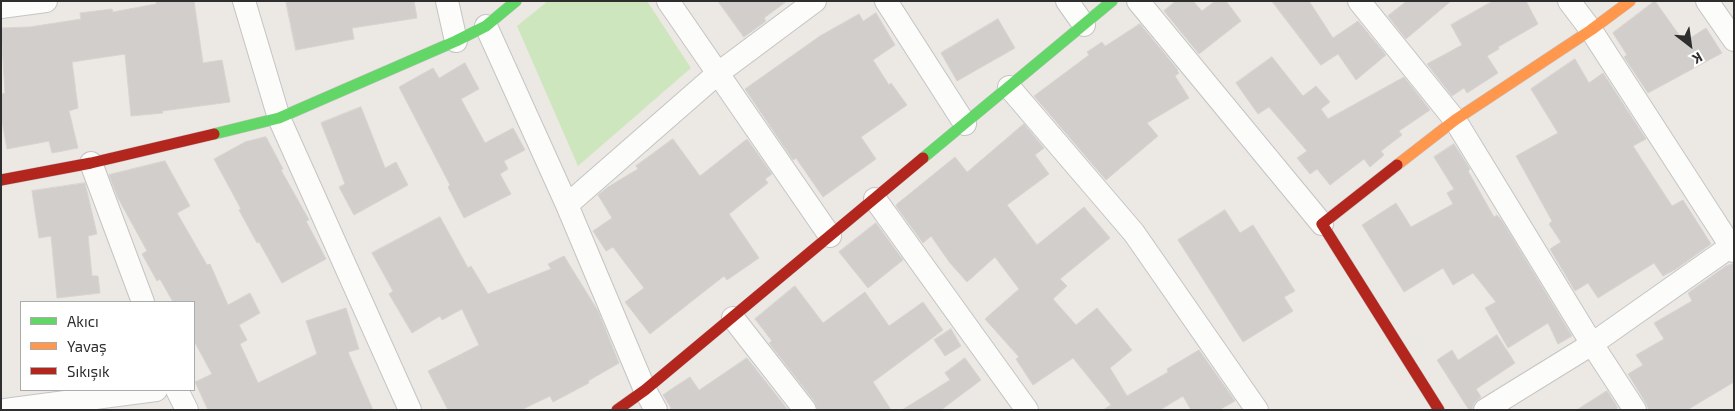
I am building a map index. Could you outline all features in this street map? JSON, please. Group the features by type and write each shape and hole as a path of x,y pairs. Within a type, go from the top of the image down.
{"street":[{"path":"1,7 46,1"},
{"path":"244,1 279,118 410,410"},
{"path":"447,1 456,41"},
{"path":"1,180 91,163 279,118 456,41 486,26 516,1"},
{"path":"668,1 830,236"},
{"path":"567,205 717,74 815,1"},
{"path":"886,1 965,124"},
{"path":"1067,1 1084,25"},
{"path":"617,410 645,390 1112,1"},
{"path":"1138,1 1322,224 1439,410"},
{"path":"1359,1 1455,120 1634,410"},
{"path":"1485,410 1592,344 1733,247 1591,30 1569,1"},
{"path":"1322,224 1455,120 1591,30 1630,1"},
{"path":"1707,1 1734,40"},
{"path":"486,26 567,205 645,390 656,410"},
{"path":"1009,87 1134,232 1257,410"},
{"path":"91,163 143,301"},
{"path":"875,199 1027,410"},
{"path":"732,318 805,410"},
{"path":"5,410 148,391"},
{"path":"178,391 187,410"}],"green space":[{"path":"548,1 647,1 691,68 578,166 517,26"}],"building":[{"path":"156,1 194,1 203,63 222,60 230,102 162,111 163,113 131,116 125,54 72,62 78,108 69,111 78,148 52,153 49,141 7,149 1,116 1,94 5,93 1,28 30,27 81,19 80,13 112,9 113,12 156,4"},
{"path":"286,1 414,1 417,18 352,28 354,39 296,50"},
{"path":"718,1 787,1 764,18 766,21 744,37"},
{"path":"1176,1 1193,1 1202,11 1215,1 1226,1 1241,21 1199,54 1164,11"},
{"path":"1272,1 1309,1 1333,38 1358,21 1386,55 1356,80 1338,54 1321,65"},
{"path":"1407,1 1451,1 1406,39 1388,16"},
{"path":"1493,1 1526,1 1538,24 1498,47 1499,49 1487,56 1498,73 1467,93 1464,88 1452,96 1427,64 1462,45 1451,25"},
{"path":"1655,1 1684,42 1706,28 1722,53 1648,93 1624,57 1627,55 1613,33"},
{"path":"876,13 895,45 873,60 889,85 891,83 907,105 861,137 876,159 823,197 796,158 793,160 745,89 820,36 859,14 863,21"},
{"path":"998,19 1015,48 957,81 941,53"},
{"path":"1140,24 1178,70 1179,73 1175,76 1189,98 1147,123 1158,136 1106,180 1034,96 1089,55 1087,52 1102,42 1105,46"},
{"path":"1272,57 1303,96 1316,86 1330,102 1321,109 1328,119 1404,77 1430,110 1399,131 1402,135 1381,151 1384,155 1370,167 1364,159 1330,185 1317,169 1310,174 1297,158 1307,151 1269,107 1258,114 1236,83"},
{"path":"1575,59 1589,83 1603,73 1646,139 1633,146 1672,206 1683,200 1711,244 1663,276 1654,263 1598,298 1588,283 1575,291 1550,249 1561,242 1549,224 1552,221 1516,156 1558,133 1531,89"},
{"path":"465,63 479,89 461,99 485,143 513,128 525,150 504,161 508,169 500,174 511,194 464,218 448,187 450,185 399,87 433,68 439,78"},
{"path":"361,107 385,168 396,162 408,185 354,215 339,187 345,184 321,123"},
{"path":"1024,124 1044,148 1035,155 1049,174 1007,205 1037,245 1084,207 1110,238 1060,279 1067,286 1053,299 1076,325 1097,308 1132,350 1110,368 1127,396 1168,372 1167,369 1199,350 1235,401 1219,410 1191,410 1183,396 1160,410 1103,410 1111,405 1073,358 1033,385 1016,359 1019,357 985,319 1019,289 995,257 967,282 950,263 931,236 923,243 896,206 897,204 955,157 967,172"},
{"path":"266,137 283,169 281,170 309,220 306,221 326,259 282,283 259,242 257,243 214,159 245,142"},
{"path":"673,139 700,176 747,139 772,174 765,179 768,183 729,214 759,258 727,280 724,276 650,334 625,302 644,288 613,247 606,251 593,231 612,218 598,195 638,169 636,166"},
{"path":"1454,144 1470,169 1468,171 1494,217 1497,215 1502,221 1572,336 1558,344 1548,323 1508,348 1485,308 1496,302 1473,273 1453,285 1443,268 1404,292 1362,225 1396,203 1411,227 1453,204 1447,193 1454,189 1434,157"},
{"path":"165,161 190,206 177,213 207,265 210,264 228,305 250,293 260,313 239,325 247,340 240,344 258,383 317,354 306,321 346,308 359,349 348,352 373,410 208,410 195,382 212,374 195,343 195,301 172,301 160,279 157,281 142,254 147,251 118,198 109,175"},
{"path":"85,183 97,234 88,236 92,276 98,276 100,293 57,298 51,236 39,238 32,191"},
{"path":"1225,210 1240,233 1253,225 1295,291 1284,297 1293,311 1243,342 1178,240"},
{"path":"440,217 468,268 471,266 488,294 551,269 548,264 564,256 598,311 619,363 588,381 589,383 553,402 550,396 521,410 448,410 428,371 479,345 462,309 442,320 440,316 412,333 389,294 393,291 372,253"},
{"path":"876,223 903,260 868,288 839,252"},
{"path":"1734,264 1734,382 1687,410 1649,410 1628,374 1643,365 1636,355 1664,339 1654,323 1692,301 1688,293 1726,266"},
{"path":"795,286 823,323 865,292 889,326 923,302 943,330 873,382 891,410 818,410 815,402 769,343 772,341 755,319"},
{"path":"951,329 961,346 945,356 934,340"},
{"path":"1497,335 1515,363 1476,389 1481,397 1474,403 1472,409 1469,410 1437,360 1452,350 1458,360"},
{"path":"747,358 788,410 669,410 671,408 663,395 670,390 690,377 699,390"},
{"path":"965,358 981,380 941,410 902,410 950,380 945,373"},
{"path":"1607,391 1618,408 1614,410 1577,410"}],"traffic: fast":[{"path":"214,134 279,118 456,41 486,26 516,1"},
{"path":"923,158 1112,1"}],"traffic: slow":[{"path":"1397,165 1455,120 1591,30 1630,1"}],"traffic: jam":[{"path":"1,180 91,163 214,134"},
{"path":"617,410 645,390 923,158"},
{"path":"1397,165 1322,224 1439,410"}]}
